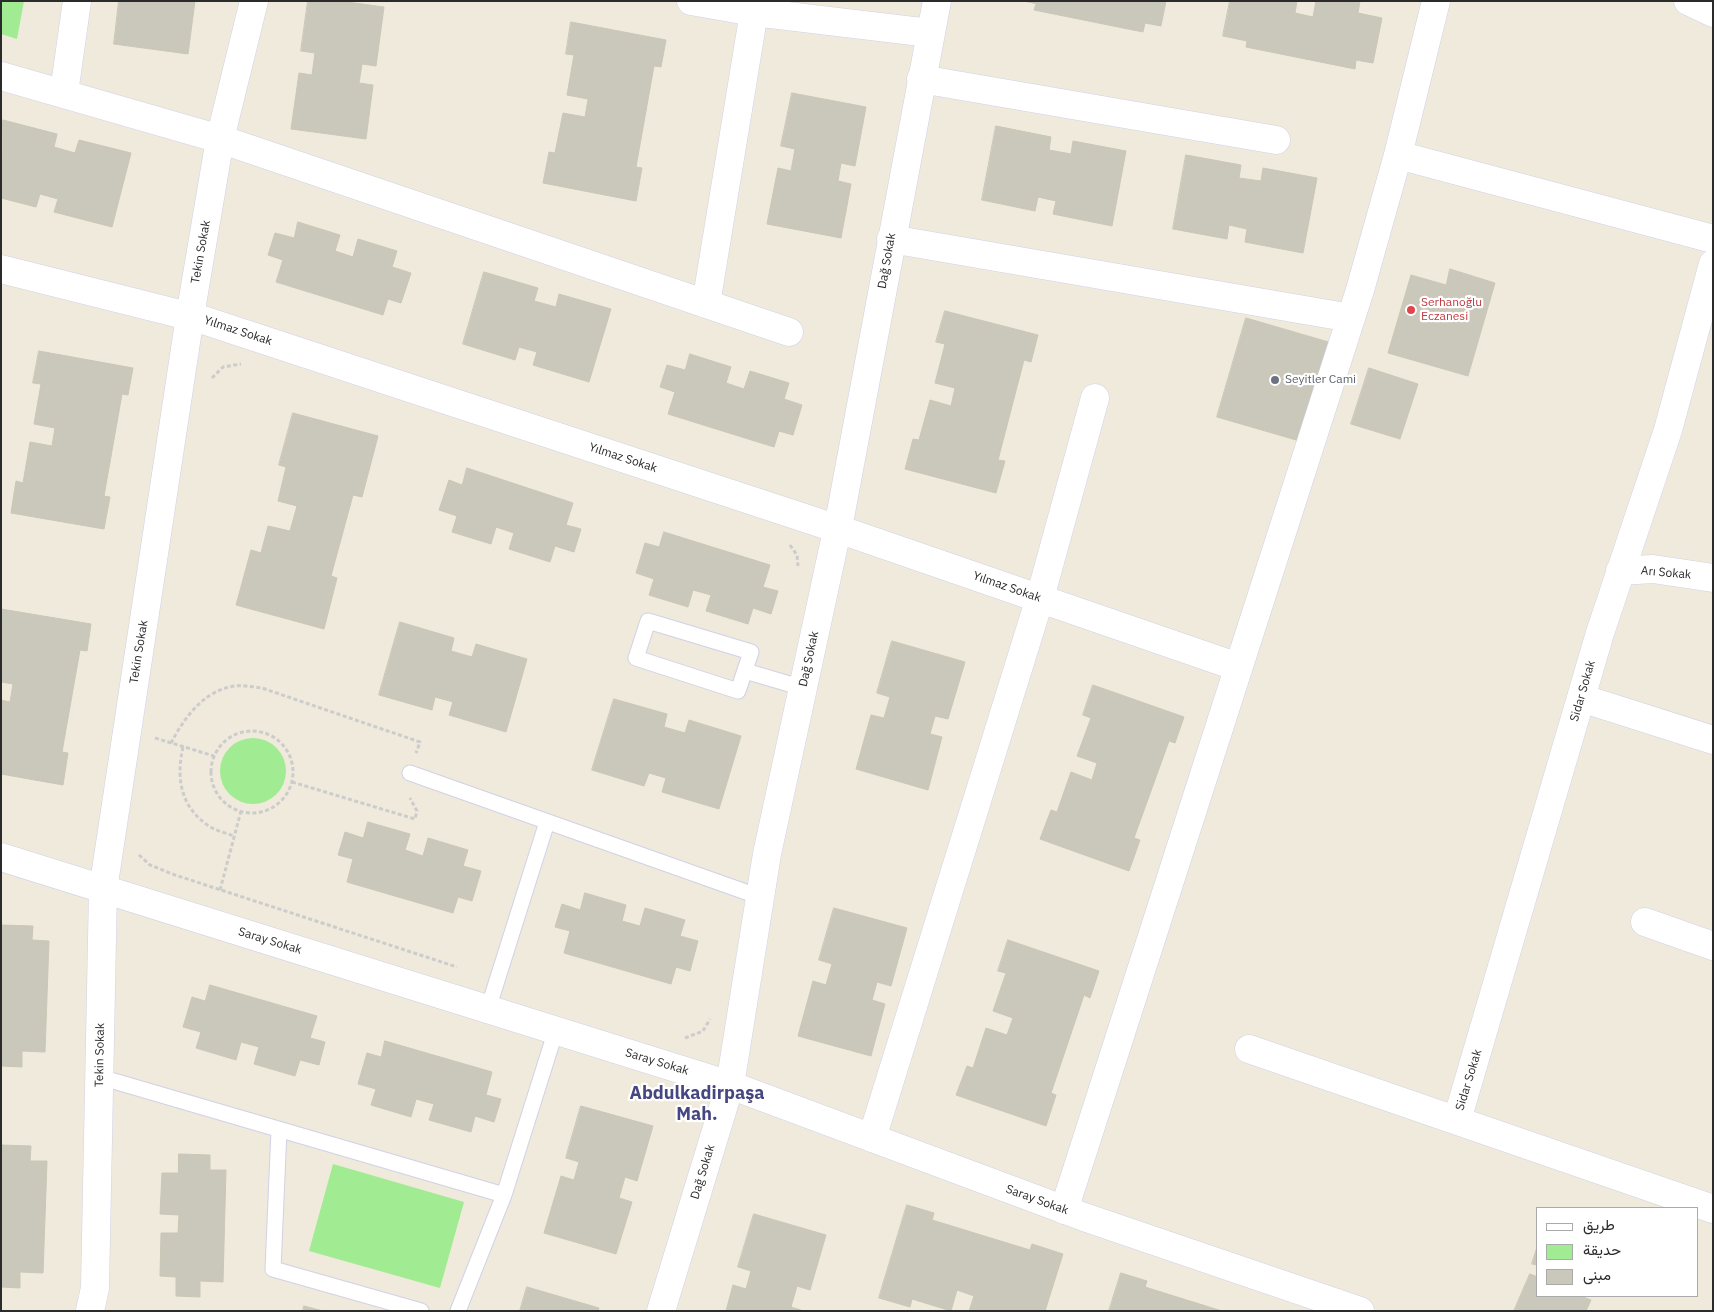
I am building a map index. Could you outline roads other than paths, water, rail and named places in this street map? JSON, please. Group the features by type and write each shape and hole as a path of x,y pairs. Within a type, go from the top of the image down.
{"street":[{"path":"64,93 77,1"},
{"name":"Tekin Sokak","path":"90,1311 95,1288 104,890 190,316 220,138 254,1"},
{"path":"692,1 754,12 930,33"},
{"name":"Dağ Sokak","path":"661,1311 730,1085 767,854 838,529 937,1"},
{"path":"1064,1210 1351,318 1398,155 1436,1"},
{"path":"1688,1 1713,13"},
{"path":"706,304 754,12"},
{"path":"1,76 220,138 789,332"},
{"path":"921,79 1276,140"},
{"path":"1398,155 1713,239"},
{"path":"891,239 1351,318"},
{"name":"Sidar Sokak","path":"1457,1120 1581,698 1620,571 1668,430 1713,264"},
{"name":"Yılmaz Sokak","path":"1,268 190,316 838,529 1238,666"},
{"path":"872,1138 1040,598 1095,398"},
{"name":"Arı Sokak","path":"1620,571 1653,569 1713,578"},
{"path":"1581,698 1713,740"},
{"name":"Saray Sokak","path":"1,857 730,1085 1064,1210 1360,1311"},
{"path":"1645,922 1713,946"},
{"path":"1249,1049 1713,1209"}],"lane":[{"path":"648,620 751,652 745,671 738,691 636,658 648,620"},
{"path":"745,671 803,688"},
{"path":"410,773 760,897"},
{"path":"488,1009 547,822"},
{"path":"458,1311 504,1196 556,1030"},
{"path":"100,1077 504,1196"},
{"path":"279,1130 273,1269 421,1311"}],"place":[{"name":"Serhanoğlu Eczanesi","path":"1411,310"},
{"name":"Seyitler Cami","path":"1275,380"}],"district":[{"name":"Abdulkadirpaşa Mah.","path":"697,1104"}]}
